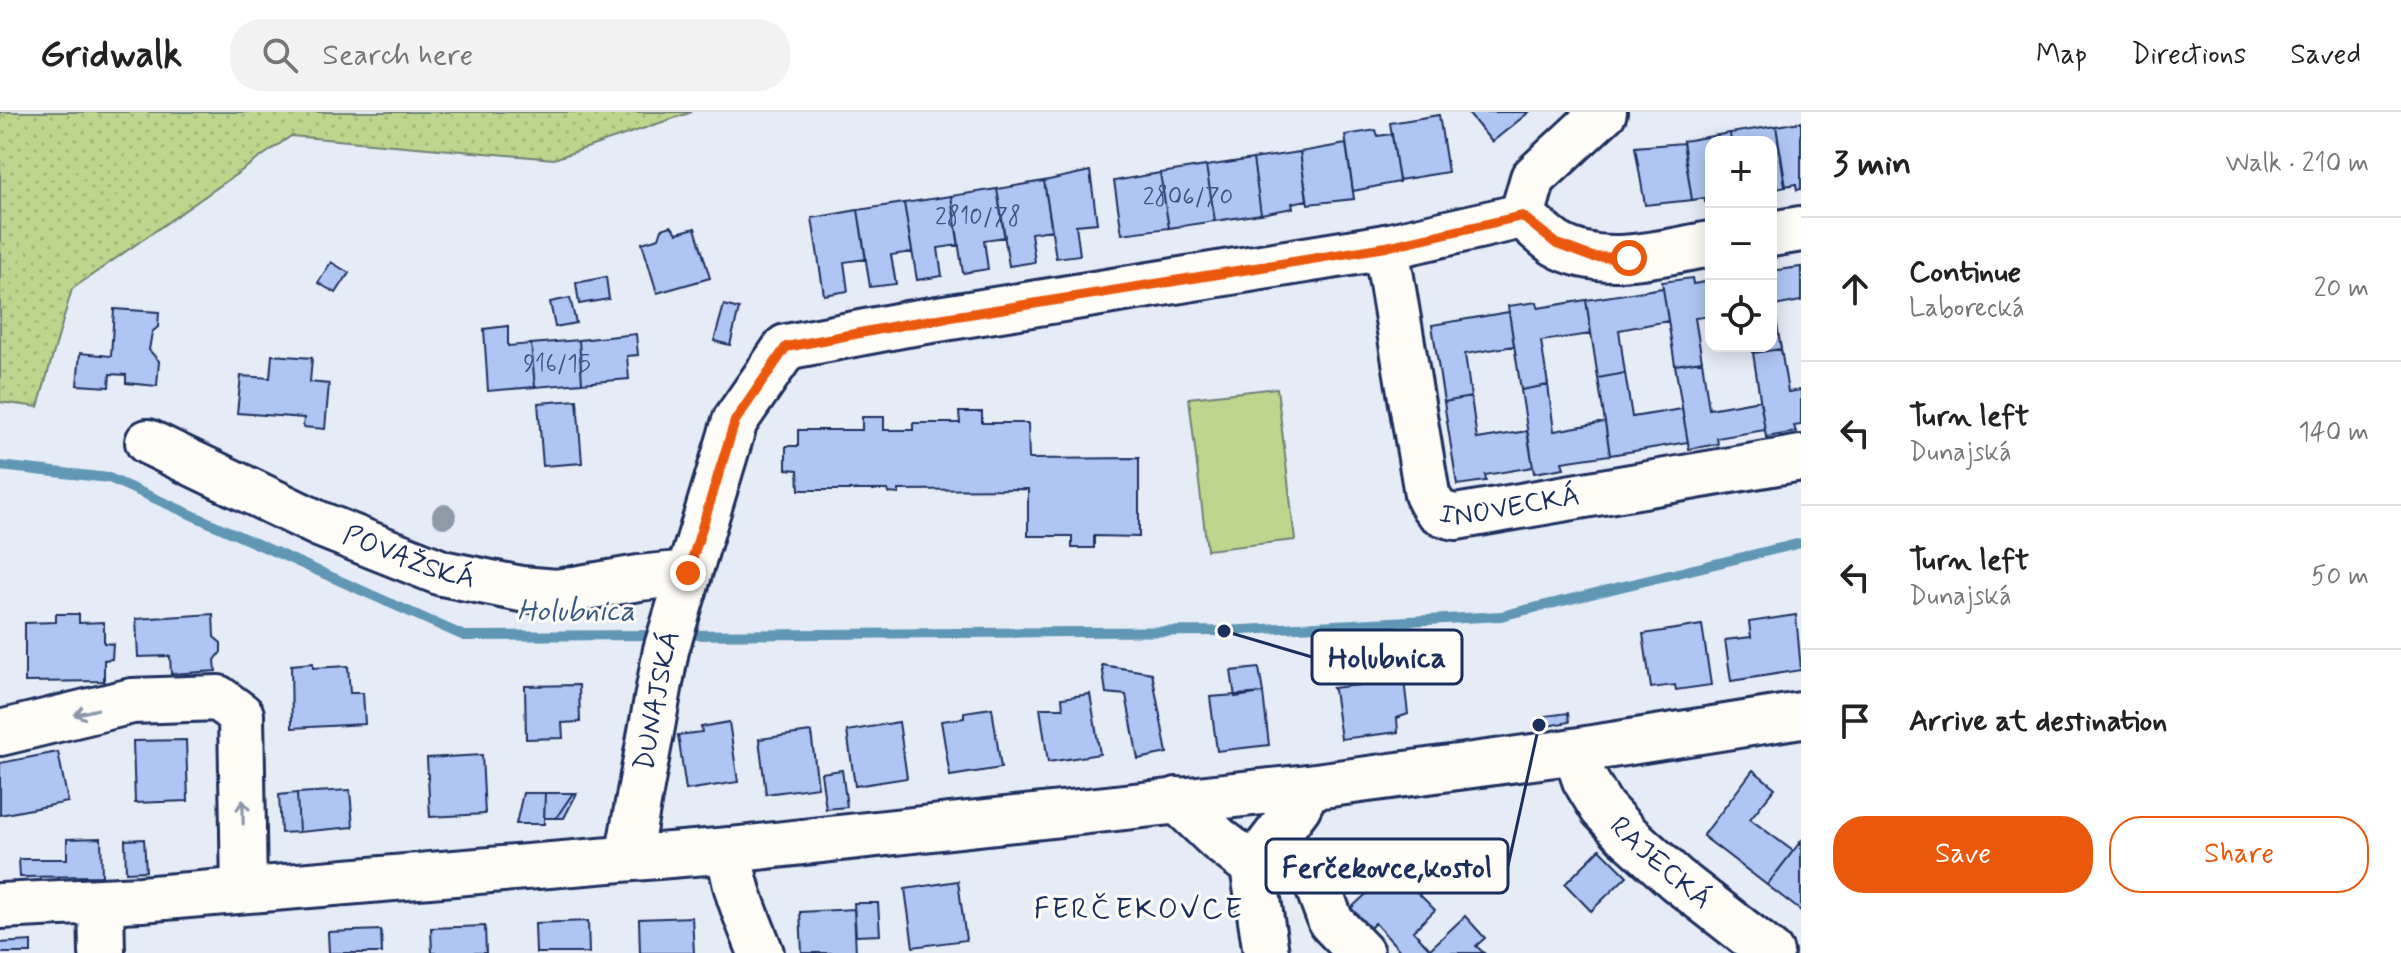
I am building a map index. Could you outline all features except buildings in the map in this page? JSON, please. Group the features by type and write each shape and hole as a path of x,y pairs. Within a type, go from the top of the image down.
{"street":[{"path":"1604,112 1533,178 1522,216 1557,244 1592,257 1629,258 1705,245"},
{"name":"DUNAJSKÁ","path":"628,858 666,650 735,421 786,347 907,324 1386,247 1522,216"},
{"path":"1777,233 1801,229"},
{"name":"INOVECKÁ","path":"1386,247 1427,494 1441,514 1456,517 1528,506 1801,458"},
{"name":"POVAŽSKÁ","path":"148,442 319,524 442,573 521,589 557,592 639,578 685,587"},
{"path":"0,733 132,701 218,698 241,715 244,890"},
{"path":"0,906 101,901 730,850 1308,787 1575,751 1801,715"},
{"name":"RAJECKÁ","path":"1575,751 1585,780 1602,808 1626,834 1676,879 1771,953"},
{"path":"1253,866 1298,807 1308,787"},
{"path":"1177,800 1218,839 1253,866 1266,953"},
{"path":"730,850 735,883 761,953"},
{"path":"1311,868 1331,922 1361,953"},
{"path":"101,901 102,953"}],"green space":[{"path":"0,112 692,112 554,159 291,136 72,289 38,407 0,402"},
{"path":"1277,388 1295,540 1207,550 1189,398"}],"waterway":[{"name":"Holubnica","path":"0,466 109,478 464,636 660,635"},
{"name":"Holubnica","path":"680,635 1224,631 1501,616 1801,543"}],"place":[{"name":"Holubnica","path":"1224,631"},
{"name":"Ferčekovce,kostol","path":"1539,725"}],"district":[{"name":"FERČEKOVCE","path":"1139,909"}],"route":[{"path":"688,573 735,421 786,347 907,324 1386,247 1522,216 1557,244 1592,257 1629,258"}]}
